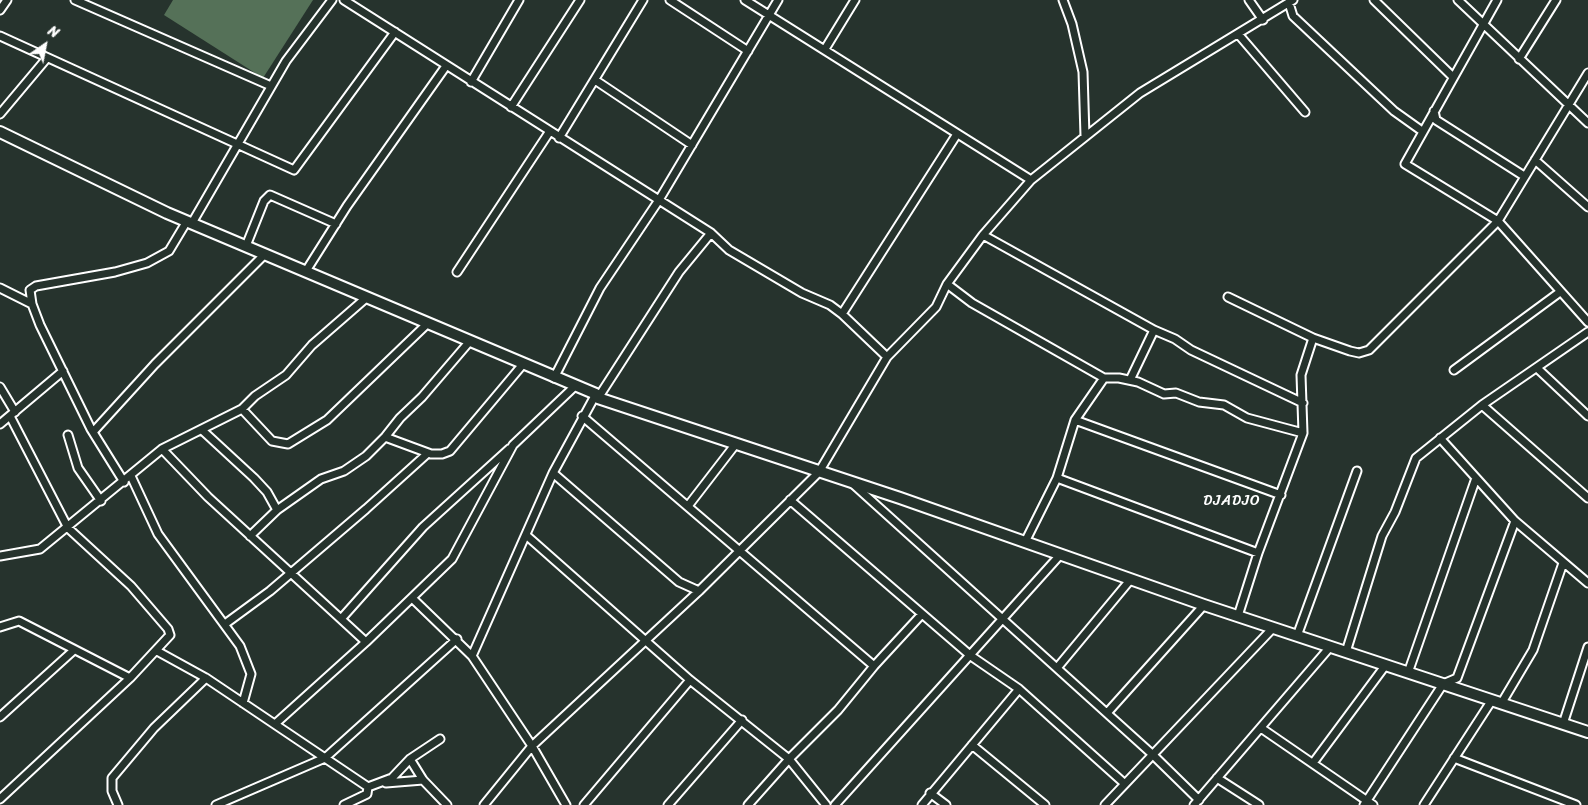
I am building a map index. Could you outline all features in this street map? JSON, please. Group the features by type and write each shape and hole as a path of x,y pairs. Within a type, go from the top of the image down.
{"main road":[{"path":"0,132 120,192 597,396 1204,605 1588,732"}],"street":[{"path":"0,10 8,0"},
{"path":"75,0 271,86"},
{"path":"124,482 93,432 63,371 32,304 30,290 36,286 114,272 161,257 173,246 238,144 271,86 332,0"},
{"path":"344,0 659,200 711,234 729,250 842,314 887,358"},
{"path":"471,82 520,0"},
{"path":"511,107 580,0"},
{"path":"559,138 643,0"},
{"path":"670,0 748,51"},
{"path":"745,0 1031,180"},
{"path":"554,378 600,288 659,200 778,0"},
{"path":"825,49 855,0"},
{"path":"1063,0 1072,24 1083,72 1085,136"},
{"path":"1250,0 1263,20"},
{"path":"1374,0 1453,77"},
{"path":"1458,0 1483,26 1588,123"},
{"path":"1497,0 1405,160 1407,168 1498,221 1588,322"},
{"path":"1519,59 1556,0"},
{"path":"484,805 532,746 699,591 819,472 887,358 936,307 947,284 983,234 1031,180 1140,93 1187,63 1263,20 1291,1 1293,16 1394,111 1422,131"},
{"path":"0,36 294,170 395,32"},
{"path":"1239,34 1305,112"},
{"path":"0,114 47,58"},
{"path":"306,271 336,224 446,66"},
{"path":"1228,297 1313,338 1359,353 1368,350 1498,221 1588,73"},
{"path":"595,80 692,145"},
{"path":"1434,111 1436,120 1524,176"},
{"path":"457,272 550,132"},
{"path":"842,314 957,134"},
{"path":"1535,160 1588,207"},
{"path":"246,246 264,201 270,195 336,224"},
{"path":"472,656 553,473 582,416 679,272 711,234"},
{"path":"983,234 1154,330 1244,376 1303,403"},
{"path":"93,432 155,364 265,254"},
{"path":"947,284 972,303 1104,378 1130,380 1164,394 1176,393 1199,402 1224,405 1247,418 1303,433"},
{"path":"0,288 32,304"},
{"path":"1454,370 1560,292"},
{"path":"0,556 40,549 132,476 162,449 242,409 254,396 286,375 312,345 366,298"},
{"path":"242,409 272,440 288,444 326,420 427,324"},
{"path":"1130,380 1154,330"},
{"path":"1346,652 1382,536 1395,512 1413,465 1423,451 1482,405 1588,332"},
{"path":"1238,616 1258,553 1303,433 1301,375 1313,338"},
{"path":"250,536 277,510 321,480 344,471 366,456 386,437 400,418 422,397 470,341"},
{"path":"386,437 428,452 442,454 450,451 524,364"},
{"path":"1537,368 1588,416"},
{"path":"0,424 63,371"},
{"path":"1025,542 1057,478 1075,420 1104,378"},
{"path":"341,619 423,527 575,386"},
{"path":"0,387 68,528 131,586 168,629 170,635 130,678 0,799"},
{"path":"1482,405 1588,498"},
{"path":"582,416 874,666"},
{"path":"1075,420 1281,495"},
{"path":"202,430 254,478 267,492 277,510"},
{"path":"68,435 78,468 101,501"},
{"path":"1440,438 1515,521 1588,583"},
{"path":"275,724 366,642 452,559 462,546 513,445"},
{"path":"688,506 735,445"},
{"path":"162,449 250,536 366,642"},
{"path":"225,624 366,509 428,452"},
{"path":"1297,636 1357,471"},
{"path":"553,473 679,582 699,591"},
{"path":"132,476 158,534 240,646 251,674 243,703"},
{"path":"1057,478 1258,553"},
{"path":"1408,673 1476,478"},
{"path":"850,482 1152,754 1197,802 1330,647"},
{"path":"790,500 971,656 1019,689 1125,784"},
{"path":"1261,728 1368,803 1444,684 1457,678 1515,521"},
{"path":"526,535 690,680 789,759 826,805"},
{"path":"835,805 971,656 1060,554"},
{"path":"1424,805 1454,758 1533,650 1563,563"},
{"path":"1057,668 1131,579"},
{"path":"412,598 457,639 472,656 532,746 566,805"},
{"path":"1106,713 1204,605"},
{"path":"748,805 789,759 838,710 874,666 922,614"},
{"path":"0,627 19,621 130,678"},
{"path":"1105,805 1273,628"},
{"path":"216,805 325,758 457,639"},
{"path":"1563,724 1588,647"},
{"path":"0,718 74,650"},
{"path":"157,651 206,678 368,787 392,778 410,759 440,739"},
{"path":"1313,763 1385,666"},
{"path":"118,805 112,791 112,778 154,728 206,678"},
{"path":"584,805 690,680"},
{"path":"922,805 930,793 1019,689"},
{"path":"668,805 742,720"},
{"path":"972,745 1045,805"},
{"path":"1454,758 1576,805"},
{"path":"410,759 423,780 447,805"},
{"path":"1218,778 1259,805"},
{"path":"382,783 423,780"},
{"path":"344,805 367,794 368,787"},
{"path":"930,793 946,805"}],"green space":[{"path":"173,0 313,0 263,78 164,15"}],"district":[{"name":"DJADJO","path":"1232,501"}]}
